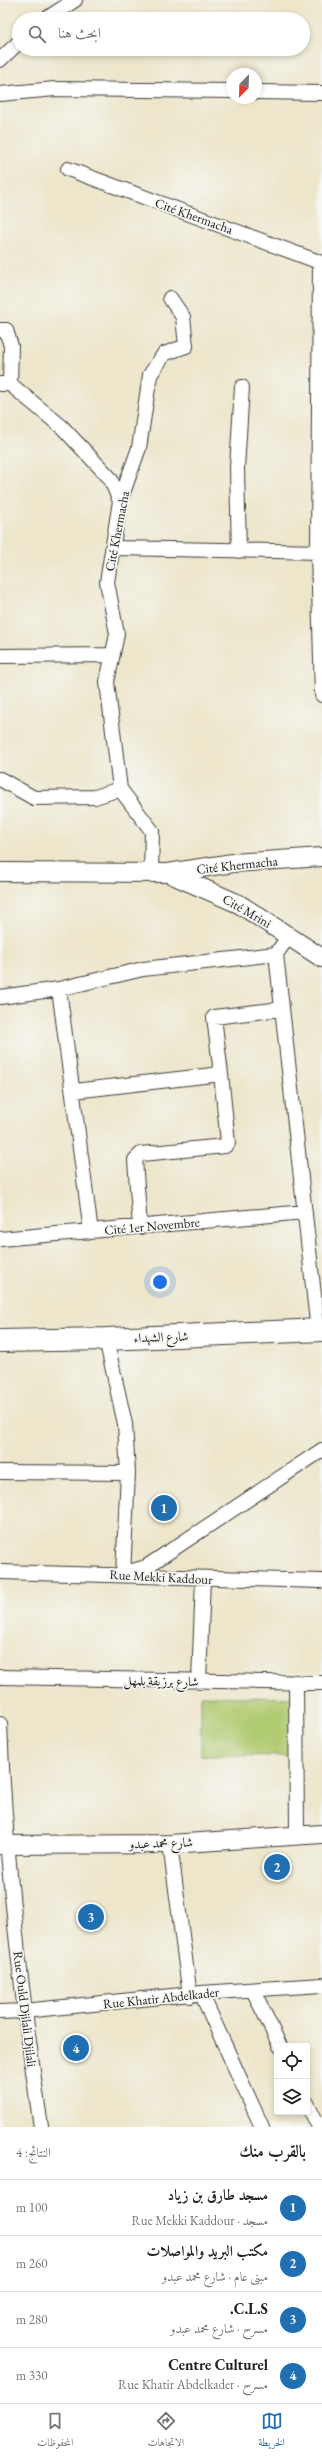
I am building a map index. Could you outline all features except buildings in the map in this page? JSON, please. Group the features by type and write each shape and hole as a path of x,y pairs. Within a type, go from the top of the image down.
{"main road":[{"name":"شارع الشهداء","path":"0,1341 106,1339 320,1330"}],"street":[{"path":"57,12 75,0"},
{"path":"0,60 12,49"},
{"path":"0,94 55,89 226,92"},
{"path":"262,92 322,93"},
{"name":"Cité Khermacha","path":"68,169 321,263 320,552 322,695"},
{"name":"Cité Khermacha","path":"120,789 107,682 117,634 107,582 120,501 139,448 150,376 164,354 186,346 183,317 170,298"},
{"path":"0,330 6,330 10,346 5,384 62,427 110,478 120,501"},
{"path":"239,551 237,468 242,387"},
{"path":"113,548 320,552"},
{"path":"0,656 112,655"},
{"path":"0,779 34,798 94,796 120,789 152,831 160,873"},
{"name":"Cité Khermacha","path":"0,872 160,873 233,862 322,857"},
{"name":"Cité Mrini","path":"160,873 239,904 322,958"},
{"path":"289,936 276,954 304,1212 320,1330"},
{"path":"0,997 59,989 143,968 276,954"},
{"path":"59,989 74,1091 91,1232"},
{"path":"140,1227 135,1160 137,1157 141,1154 225,1146 228,1143 214,1017 281,1009"},
{"path":"74,1091 221,1074"},
{"name":"Cité 1er Novembre","path":"0,1239 304,1212"},
{"path":"106,1339 125,1424 128,1473 123,1574 146,1567 322,1450"},
{"path":"0,1472 128,1473"},
{"name":"Rue Mekki Kaddour","path":"0,1572 123,1574 203,1579 322,1581"},
{"path":"199,1682 203,1579"},
{"name":"شارع برزيقة بلمهل","path":"0,1677 199,1682 322,1683"},
{"path":"296,1682 297,1835"},
{"name":"Rue Ould Djilali Djilali","path":"0,1724 3,1845 24,2011 41,2127"},
{"name":"شارع محمد عبدو","path":"3,1845 170,1844 322,1834"},
{"path":"170,1844 195,1994 262,2127"},
{"name":"Rue Khatir Abdelkader","path":"0,2012 24,2011 195,1994 322,1985"},
{"path":"254,1990 279,2043"},
{"path":"310,2110 318,2127"}],"green space":[{"path":"201,1696 294,1698 292,1756 201,1755"}],"place":[{"name":"مسجد طارق بن زياد","path":"164,1508"},
{"name":"مكتب البريد والمواصلات","path":"277,1867"},
{"name":"C.L.S.","path":"91,1917"},
{"name":"Centre Culturel","path":"76,2048"}]}
